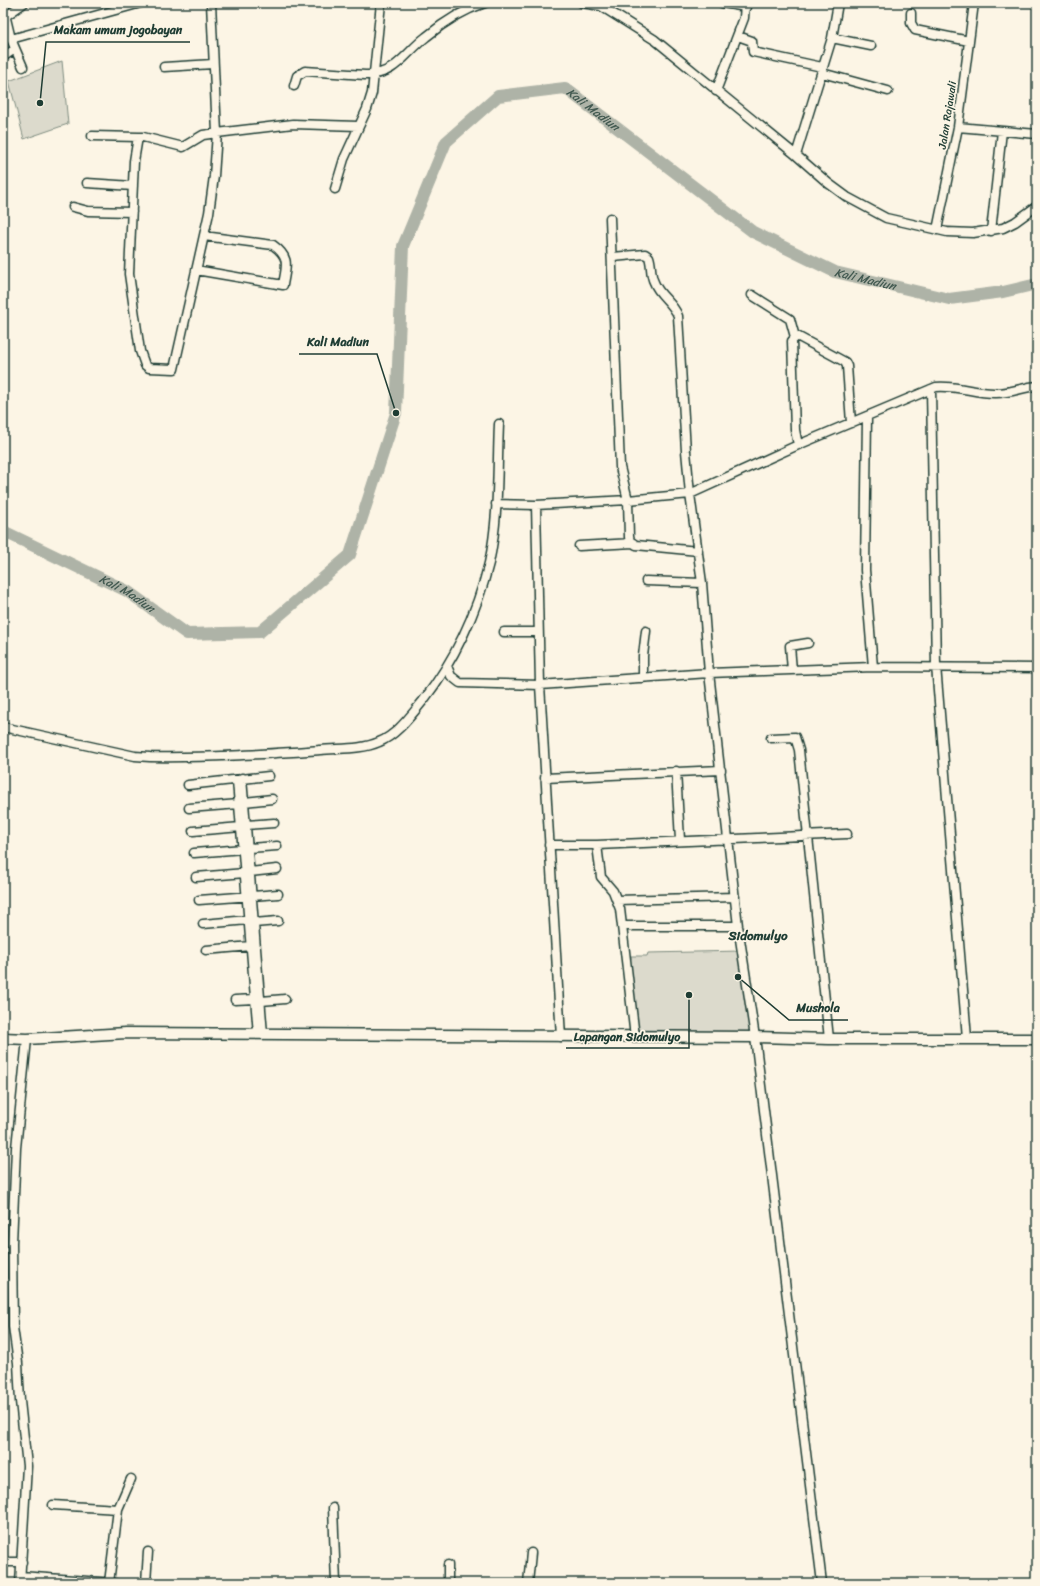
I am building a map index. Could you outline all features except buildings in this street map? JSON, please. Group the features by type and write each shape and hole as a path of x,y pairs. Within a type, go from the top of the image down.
{"main road":[{"path":"3,1038 27,1039 126,1033 561,1037 755,1037 829,1039 1037,1039"}],"street":[{"path":"4,18 24,3"},
{"path":"11,39 108,7 141,3"},
{"path":"139,137 136,140 133,186 129,266 130,286 140,351 145,365 149,368 174,369 184,315 204,236 212,195 218,133 210,3"},
{"path":"335,189 344,159 367,109 375,75 381,3"},
{"path":"294,86 297,76 305,71 375,75 388,71 426,37 456,15 485,3"},
{"path":"582,3 602,4 654,40 796,155 828,183 870,210 886,218 937,230 959,233 991,231 1015,222 1037,206"},
{"path":"716,91 738,36 744,18 746,5 722,3"},
{"path":"796,155 832,38 838,3"},
{"name":"Jalan Rajawali","path":"937,230 958,128 974,3"},
{"path":"3,6 4,18 23,67"},
{"path":"911,13 911,24 915,30 969,41"},
{"path":"738,36 752,41 753,52 822,70 888,91"},
{"path":"832,38 871,46"},
{"path":"3,57 15,49"},
{"path":"164,67 213,64"},
{"path":"92,136 139,137 183,147 203,135 293,124 358,126"},
{"path":"958,128 1037,134"},
{"path":"991,231 1002,131"},
{"path":"87,183 133,186"},
{"path":"73,207 88,211 132,212"},
{"path":"610,218 613,257 620,467 628,500 629,537 633,543"},
{"path":"196,270 283,285 287,261 282,251 273,245 204,236"},
{"path":"613,257 645,254 649,257 653,282 675,308 678,316 690,494 702,583 709,673 738,926 755,1037 822,1583"},
{"path":"752,295 790,319 795,337 792,341 795,430 798,445"},
{"path":"795,337 797,336 845,362 847,366 851,423"},
{"path":"496,504 536,505 628,500 690,494 798,445 931,389 945,386 994,393 1008,392 1037,386"},
{"path":"931,389 936,666 967,1038"},
{"path":"867,416 864,570 873,667"},
{"path":"3,727 128,754 150,757 269,754 364,747 380,742 407,720 435,685 447,666 476,608 489,562 495,525 499,424"},
{"path":"536,505 537,632 561,1037"},
{"path":"579,546 633,543 698,551"},
{"path":"646,581 702,583"},
{"path":"644,678 643,656 646,631"},
{"path":"504,632 537,632"},
{"path":"792,670 790,646 808,644"},
{"path":"447,666 451,676 460,683 540,685 709,673 873,667 936,666 1037,668"},
{"path":"771,738 796,737 809,836 829,1039"},
{"path":"545,778 721,770"},
{"path":"676,771 680,840"},
{"path":"188,785 269,776"},
{"path":"240,779 260,1034"},
{"path":"189,808 272,799"},
{"path":"193,831 274,823"},
{"path":"549,845 597,845 680,840 848,834"},
{"path":"597,845 601,878 613,891 617,900 622,926 635,1037"},
{"path":"194,853 277,846"},
{"path":"196,877 277,870"},
{"path":"199,900 249,900 278,894"},
{"path":"617,900 735,897"},
{"path":"203,924 278,921"},
{"path":"251,922 250,946 258,1000"},
{"path":"622,926 738,926"},
{"path":"206,950 250,946"},
{"path":"235,1000 285,999"},
{"path":"27,1039 16,1148 12,1243 13,1327 18,1363 20,1401 27,1466 20,1580 111,1583 118,1509 131,1479"},
{"path":"53,1505 118,1509"},
{"path":"333,1508 336,1583"},
{"path":"146,1583 148,1552"},
{"path":"528,1583 531,1553"},
{"path":"3,1562 22,1562"},
{"path":"448,1565 448,1583"}],"shaded area":[{"path":"62,61 68,124 24,139 9,81"},
{"path":"741,951 752,1032 636,1031 627,959 631,959 631,956 647,956 648,953"}],"waterway":[{"name":"Kali Madiun","path":"3,531 127,591 187,634 260,632 350,555 396,413 403,246 446,142 498,96 565,88 753,232 835,272 949,299 1003,292 1037,284"}],"place":[{"name":"Makam umum jogobayan","path":"40,103"},
{"name":"Kali Madiun","path":"396,413"},
{"name":"Mushola","path":"738,977"},
{"name":"Lapangan Sidomulyo","path":"689,995"}],"district":[{"name":"Sidomulyo","path":"758,935"}]}
